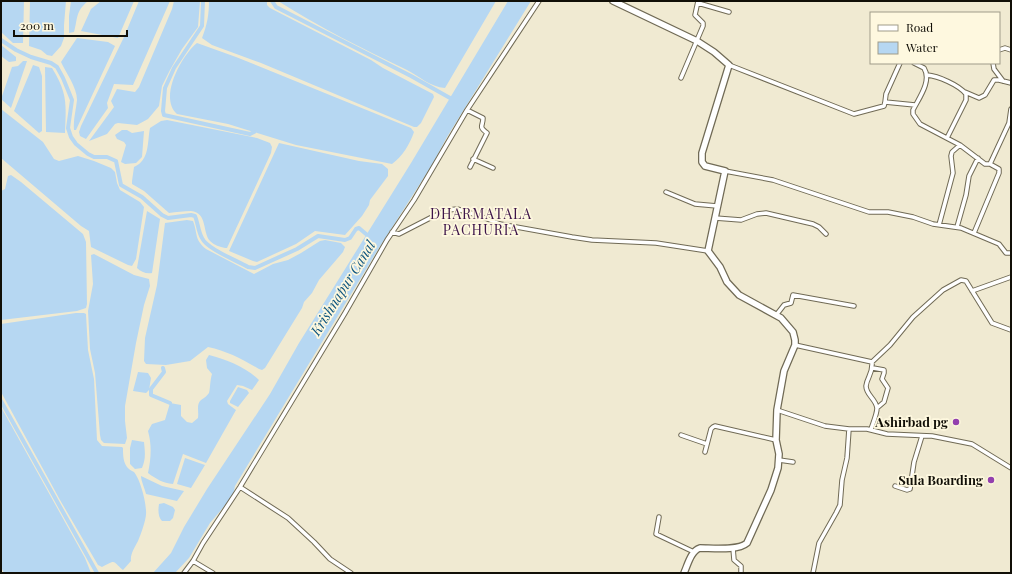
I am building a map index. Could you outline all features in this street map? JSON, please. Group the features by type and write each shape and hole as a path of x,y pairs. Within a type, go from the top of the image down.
{"street":[{"path":"184,573 240,487 392,232 418,194 467,110 539,1"},
{"path":"613,1 697,41 714,52 729,65 854,114 884,106 886,102 886,94 900,64"},
{"path":"681,78 703,26 695,14 698,2 729,12"},
{"path":"1000,50 1005,48 1011,50"},
{"path":"916,64 924,68 927,76 926,85 915,106 913,114 920,124 960,145 985,164 990,164 999,169 999,174 974,234"},
{"path":"993,64 994,69 1002,81"},
{"path":"729,65 701,158 705,166 773,180 869,212 888,212 913,217 933,224 957,227 999,244 1006,252 1011,253"},
{"path":"927,76 937,77 976,98 981,97 987,92 993,82 997,80 1011,83"},
{"path":"947,138 966,100 966,94 964,91"},
{"path":"886,102 915,106"},
{"path":"990,164 1009,123 1011,109"},
{"path":"467,110 483,118 481,129 487,133 470,167"},
{"path":"939,225 953,173 951,156 960,145"},
{"path":"957,227 966,195 969,176 978,158"},
{"path":"473,159 493,168"},
{"path":"708,251 725,171"},
{"path":"666,192 695,204 717,206"},
{"path":"392,232 400,234 434,216 448,210 457,209 500,224 572,237 592,240 661,243 708,251 718,264 727,282 739,295 748,301 777,314 793,332 795,345 784,371 777,410 776,440 779,460 771,490 747,543 744,546 733,548 700,548 694,552 684,573"},
{"path":"715,218 741,220 766,213 813,224 819,227 826,234"},
{"path":"972,290 1011,277"},
{"path":"872,362 890,345 912,317 943,290 961,280 966,281 992,322 1011,330"},
{"path":"777,314 784,305 791,303 793,295 854,306"},
{"path":"795,345 872,362"},
{"path":"872,362 873,368 866,385 867,392 874,399 877,408"},
{"path":"871,429 877,408 884,402 888,388 882,379 884,370 873,368"},
{"path":"777,410 817,424 849,429 871,429 888,434 936,437 972,444 1011,468"},
{"path":"705,452 711,429 715,426 776,440"},
{"path":"813,573 819,543 840,505 849,429"},
{"path":"681,435 707,444"},
{"path":"895,486 909,490 914,462 922,436"},
{"path":"779,460 793,462"},
{"path":"240,487 280,512 314,542 330,559 351,573"},
{"path":"659,517 656,534 694,552"},
{"path":"733,548 734,559 741,566 741,573"},
{"path":"193,561 213,573"}],"water":[{"path":"1,1 24,1 23,43 13,43 1,32"},
{"path":"30,1 66,1 64,38 61,46 52,56 29,46"},
{"path":"71,1 88,1 79,12 74,32 69,33 69,16"},
{"path":"101,1 134,1 118,38 81,31 91,9"},
{"path":"139,1 170,1 133,85 114,84 107,103 108,108 86,139 80,136 79,132 81,126 124,37"},
{"path":"174,1 200,1 198,27 182,49 162,86 159,106 148,119 137,125 115,124 107,134 89,141 114,107 111,101 117,89 135,92 139,87"},
{"path":"209,1 267,1 267,5 270,8 371,60 383,68 433,94 434,97 421,123 417,127 414,127 261,63 212,45 202,38 209,11"},
{"path":"278,1 496,1 445,88 434,86 407,70 325,29"},
{"name":"Krishnapur Canal","path":"508,1 531,1 235,486 233,496 210,523 189,558 175,573 153,573 171,553 184,527 207,489 270,394 299,343 411,163"},
{"path":"77,38 108,42 115,46 76,130 74,130 77,95 61,62"},
{"path":"197,43 236,57 411,128 414,132 408,146 392,164 296,145 228,124 177,114 172,107 170,98 174,77 185,57"},
{"path":"1,45 16,57 16,61 9,62 1,56"},
{"path":"23,61 27,61 11,108 1,99 12,67 18,66"},
{"path":"33,65 39,67 42,76 42,131 39,133 14,111"},
{"path":"45,67 52,68 61,85 66,107 65,133 46,132"},
{"path":"1,109 43,142 54,159 59,161 78,156 111,168 115,172 120,190 140,202 144,207 136,259 132,266 91,247 89,231 81,226 1,158"},
{"path":"167,120 257,138 270,143 272,147 271,153 227,248 217,246 210,241 206,233 204,223 200,215 196,212 188,211 169,213 144,191 132,184 134,167 143,160 147,150 150,128 161,121"},
{"path":"122,130 127,130 132,133 144,131 142,157 136,163 125,164 121,162 126,145 124,142 117,139 115,135"},
{"path":"279,143 359,161 382,164 388,169 388,176 370,200 369,205 362,216 345,235 315,231 296,244 257,262 229,251"},
{"path":"11,175 83,234 86,242 86,308 77,311 1,320 1,191 5,189 8,176"},
{"path":"147,211 160,219 152,273 140,271 137,268"},
{"path":"187,220 193,221 198,239 206,249 254,274 273,264 288,260 320,241 325,240 341,243 345,247 343,252 319,280 312,293 304,302 302,308 265,368 262,370 228,353 208,347 190,361 166,365 146,364 144,361 145,338 157,285 165,223"},
{"path":"94,254 134,275 149,279 150,286 144,305 136,343 125,406 127,438 125,444 104,443 101,440 100,435 95,373 90,349 88,311 93,284 91,255"},
{"path":"76,313 86,314 88,350 94,379 97,440 102,446 123,448 124,462 136,475 142,490 146,507 144,526 132,553 131,561 123,570 114,562 102,567 98,565 60,500 1,392 1,324"},
{"path":"209,355 236,364 254,375 259,380 252,390 237,385 227,401 228,404 236,410 206,463 183,454 173,484 163,482 148,473 151,452 148,431 152,424 165,420 170,403 181,405 181,416 187,422 192,423 198,418 199,402 209,393 212,374 207,368 206,360"},
{"path":"138,372 148,373 151,378 149,390 146,393 133,391"},
{"path":"238,387 247,390 249,393 238,407 230,403 230,401"},
{"path":"1,407 85,558 91,573 4,573 1,567"},
{"path":"132,440 144,442 145,458 142,468 135,469 130,464 130,448"},
{"path":"185,458 205,465 191,488 177,484"},
{"path":"141,476 162,486 184,491 177,501 146,494"},
{"path":"164,503 173,507 175,510 173,518 170,521 162,521 160,518 158,511 159,504"}],"waterway":[{"path":"203,1 202,26 174,68 165,88 164,115 250,134 254,132"},
{"path":"272,1 276,7 411,76 450,98"},
{"name":"Krishnapur Canal","path":"1,40 16,50 31,57 51,63 57,67 72,100 68,128 71,137 76,144 94,157 107,157 116,161 121,185 142,197 162,215 168,218 191,215 195,216 201,235 205,242 222,254 248,267 255,268 297,249 318,236 345,240 350,238 356,229 359,228 366,234"},
{"path":"163,368 164,372 151,389 151,395 170,403"},
{"path":"1,401 97,573"}],"place":[{"name":"Ashirbad pg","path":"956,422"},
{"name":"Sula Boarding","path":"991,480"}],"district":[{"name":"DHARMATALA PACHURIA","path":"481,222"}]}
